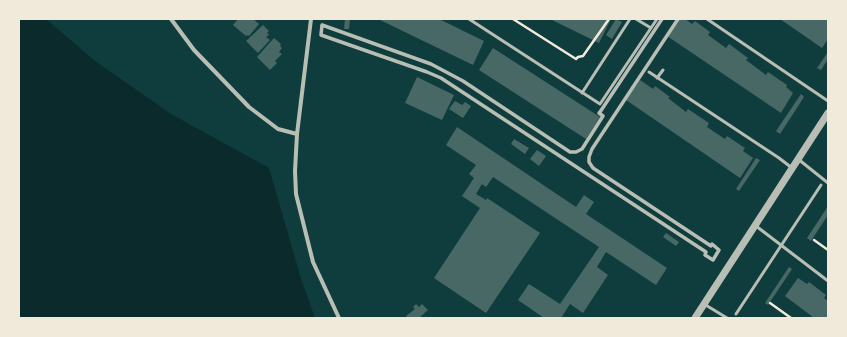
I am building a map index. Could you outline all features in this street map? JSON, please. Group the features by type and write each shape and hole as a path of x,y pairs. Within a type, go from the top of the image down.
{"street":[{"path":"171,19 194,50 249,107 278,129 297,134"},
{"path":"311,19 297,134 295,171 296,194 313,262 339,318"},
{"path":"662,19 599,113 604,116 582,149 576,152 570,152 463,81 431,64 322,25 321,35 441,78 706,252 706,255 713,260 720,250 712,244 711,246 593,168 589,162 592,149 678,19"},
{"path":"695,318 828,113"}],"lane":[{"path":"469,19 600,104 657,19"},
{"path":"582,93 630,19"},
{"path":"636,19 651,28"},
{"path":"707,19 828,101"},
{"path":"657,78 663,70"},
{"path":"649,72 792,168"},
{"path":"798,159 828,183"},
{"path":"736,314 821,185"},
{"path":"755,224 828,281"},
{"path":"704,304 727,318"}],"path":[{"path":"513,19 576,60 578,57 583,56 609,19"},
{"path":"814,240 828,250"},
{"path":"770,303 791,318"}],"water":[{"path":"19,19 46,19 95,61 171,114 269,168 302,282 315,318 19,318"}],"building":[{"path":"238,19 253,19 259,24 249,36 246,36 233,25"},
{"path":"345,19 350,19 349,29 344,29"},
{"path":"378,19 439,19 484,41 473,65"},
{"path":"550,19 611,19 599,43"},
{"path":"616,19 622,22 612,39 606,35"},
{"path":"678,19 685,19 692,24 695,21 710,32 708,35 726,48 729,44 748,58 746,60 766,75 768,72 787,85 786,87 793,93 781,113 667,36"},
{"path":"780,19 827,19 828,39 822,48"},
{"path":"263,25 269,31 267,33 269,35 266,37 270,40 258,53 246,41"},
{"path":"274,38 281,44 280,46 282,48 279,52 282,54 275,61 277,63 270,70 257,57"},
{"path":"493,48 600,117 586,139 479,70"},
{"path":"828,52 828,59 821,70 817,68"},
{"path":"417,77 454,95 442,120 405,103"},
{"path":"640,80 653,89 655,86 670,97 668,98 686,112 688,109 709,123 707,127 725,139 727,136 745,148 743,151 753,158 740,178 626,100"},
{"path":"801,94 804,97 780,134 776,131"},
{"path":"455,101 462,105 465,102 471,106 463,118 449,109"},
{"path":"457,127 576,207 584,195 594,202 586,214 667,268 656,285 606,252 597,267 608,275 583,313 570,304 561,318 544,318 518,300 529,284 560,304 599,247 493,177 486,187 482,184 476,194 486,200 487,198 540,233 486,313 434,278 480,208 462,196 474,178 469,174 476,165 446,145"},
{"path":"514,139 529,148 525,154 511,144"},
{"path":"537,150 546,156 539,166 530,159"},
{"path":"756,158 760,160 739,191 736,189"},
{"path":"828,206 828,215 811,241 807,238"},
{"path":"666,233 679,242 676,246 663,237"},
{"path":"789,267 792,269 768,305 765,303"},
{"path":"798,278 807,284 809,282 826,295 824,298 828,301 828,318 814,318 785,296"},
{"path":"416,304 419,307 422,304 428,310 419,318 408,318 406,316 415,309 413,307"}]}
